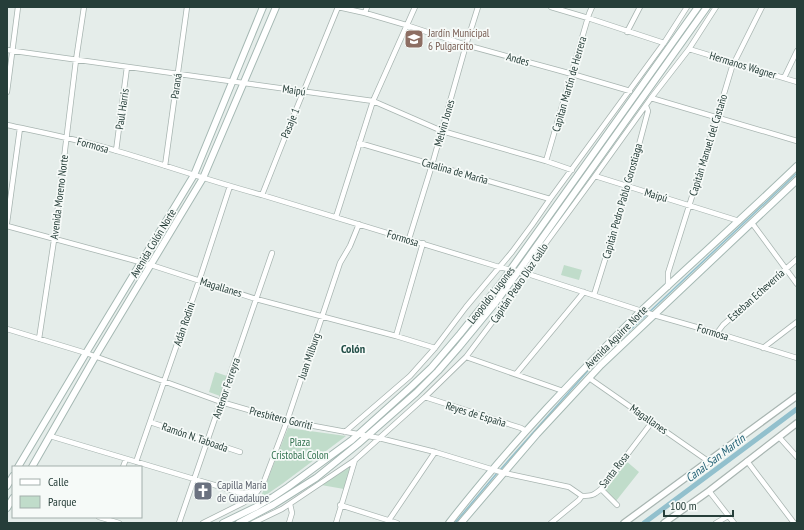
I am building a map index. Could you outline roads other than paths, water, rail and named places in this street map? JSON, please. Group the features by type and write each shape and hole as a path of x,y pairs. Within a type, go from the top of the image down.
{"main road":[{"name":"Avenida Colón Norte","path":"19,466 194,175 263,7"},
{"name":"Avenida Colón Norte","path":"33,466 95,356 204,178 276,7"},
{"name":"Leopoldo Lugones","path":"223,523 256,507 288,487 352,440 431,368 501,284 698,7"},
{"name":"Leopoldo Lugones","path":"239,523 274,505 316,478 368,436 438,371 522,273 707,7"},
{"name":"Avenida Aguirre Norte","path":"461,523 526,431 585,367 797,166"},
{"name":"Avenida Aguirre Norte","path":"449,523 498,471 537,434 589,378 653,314 797,180"}],"street":[{"path":"7,92 9,51 18,7"},
{"name":"Avenida Moreno Norte","path":"39,338 54,240 84,7"},
{"name":"Paraná","path":"165,166 187,7"},
{"name":"Andes","path":"338,7 365,13 466,45 630,91"},
{"name":"Pasaje 1","path":"262,195 338,7"},
{"path":"365,13 366,7"},
{"path":"336,217 373,101 415,7"},
{"name":"Melvin Jones","path":"409,240 478,7"},
{"path":"551,7 664,43"},
{"name":"Capitan Martín de Herrera","path":"546,161 592,7"},
{"path":"627,32 640,7"},
{"name":"Capitán Pedro Díaz Gallo","path":"345,432 410,376 435,348 466,307 528,231 630,91 687,7"},
{"name":"Capitán Pedro Díaz Gallo","path":"253,523 282,509 354,460 425,397 466,357 518,288 522,273 529,266 651,98 689,49 716,7"},
{"name":"Capitán Manuel del Castaño","path":"668,287 668,273 734,63 762,7"},
{"name":"Hermanos Wagner","path":"689,49 797,82"},
{"name":"Maipú","path":"9,51 178,75 232,82 244,82 373,101 442,131 572,170"},
{"path":"784,78 797,51"},
{"name":"Paul Harris","path":"116,151 128,67"},
{"path":"651,98 797,141"},
{"name":"Capitán Pedro Pablo Gorostiaga","path":"594,295 628,186 648,111 646,106"},
{"name":"Formosa","path":"7,125 67,138 116,151 499,266 797,358"},
{"path":"7,223 20,128"},
{"name":"Catalina de Marña","path":"360,143 550,199"},
{"name":"Maipú","path":"595,176 739,221"},
{"name":"Adán Rodini","path":"136,462 230,186"},
{"path":"752,223 797,284"},
{"name":"Juan Milburg","path":"203,523 243,504 254,496 263,484 287,421 340,263 350,246 359,224"},
{"name":"Magallanes","path":"7,226 435,348"},
{"path":"396,336 423,244"},
{"name":"Antenor Ferreyra","path":"179,523 272,253"},
{"name":"Esteban Echeverría","path":"717,333 723,325 797,259"},
{"path":"516,374 584,292"},
{"path":"763,348 797,322"},
{"name":"Presbítero Gorriti","path":"7,329 95,356 221,402 287,421 379,438 435,452 498,471 569,487 582,496"},
{"path":"466,357 563,391"},
{"name":"Magallanes","path":"589,378 708,461"},
{"path":"624,523 797,396"},
{"name":"Reyes de España","path":"425,397 521,428 526,431"},
{"name":"Ramón N. Taboada","path":"150,422 240,452"},
{"name":"Santa Rosa","path":"551,523 582,496 594,495 601,488 652,422"},
{"path":"664,523 709,491 797,423"},
{"path":"50,436 241,493 259,489"},
{"path":"779,437 797,457"},
{"path":"389,520 435,452"},
{"path":"123,466 126,459"},
{"path":"336,523 354,460"},
{"path":"747,461 794,523"},
{"path":"601,488 617,505"},
{"path":"709,491 734,523"},
{"path":"289,523 292,513 290,504"},
{"path":"340,505 398,523"},
{"path":"716,523 728,516"},
{"path":"107,518 119,523"}],"waterway":[{"path":"500,470 593,365 797,173"},
{"name":"Canal San Martín","path":"644,523 797,409"},
{"path":"455,523 497,473"}],"place":[{"name":"Jardín Municipal 6 Pulgarcito","path":"414,39"},
{"name":"Capilla María de Guadalupe","path":"203,491"}],"district":[{"name":"Colón","path":"353,348"}],"park label":[{"name":"Plaza Cristobal Colon","path":"300,448"}]}
